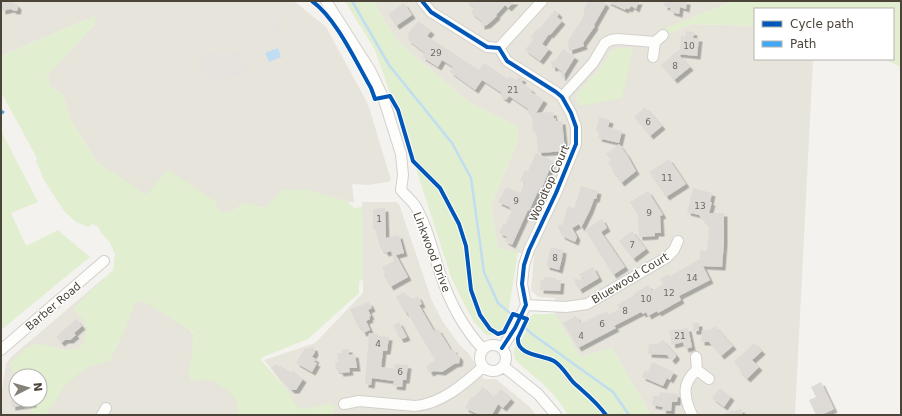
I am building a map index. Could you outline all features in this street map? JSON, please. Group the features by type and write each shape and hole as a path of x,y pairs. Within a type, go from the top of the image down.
{"street":[{"name":"Linkwood Drive","path":"326,1 332,8 370,70 384,98 401,154 404,175 401,190 414,204 422,220 440,275 456,311 472,338 483,349"},
{"path":"422,1 432,12 487,47 500,48 542,1"},
{"path":"653,57 655,42 663,35"},
{"path":"562,97 593,64 605,43 618,39 655,42"},
{"name":"Woodtop Court","path":"500,48 507,61 562,97 571,113 576,127 576,144 556,193 529,250 524,265 522,284 526,305"},
{"name":"Bluewood Court","path":"526,305 566,307 587,304 666,258 674,250 678,241"},
{"name":"Barber Road","path":"1,350 104,261"},
{"path":"502,348 515,328 526,305"},
{"path":"494,345 502,348 506,359 503,366 497,371 493,372 486,370 480,360 483,349 494,345"},
{"path":"696,357 697,370"},
{"path":"503,366 538,394 556,415"},
{"path":"344,404 359,401 415,406 425,410 434,402 464,384 483,367"},
{"path":"697,370 709,378"},
{"path":"692,415 686,403 685,393 691,375 697,370"}],"shaded area":[{"path":"1,1 294,1 326,27 368,104 391,180 388,182 368,185 352,184 354,202 348,202 327,196 265,208 244,203 233,211 223,213 216,208 141,193 97,162 70,118 63,95 51,87 47,76 95,24 95,16 1,56"},
{"path":"375,1 734,1 664,29 668,34 692,24 754,26 754,60 813,60 795,415 651,415 612,348 580,357 555,314 555,298 538,297 531,290 534,256 498,248 491,205 517,144 518,127 469,102 398,42 378,10","holes":["623,48 633,49 580,106 576,98 578,93 602,66 611,52 616,49"]},
{"path":"275,17 282,31 277,34 270,20"},
{"path":"237,50 249,72 223,80 209,81 198,59 216,51 220,57"},
{"path":"362,202 396,202 399,204 432,301 443,322 458,343 469,354 484,379 496,379 530,407 536,415 292,415 286,389 264,360 315,343 363,293"},
{"path":"111,275 182,322 201,342 250,415 1,415 1,397 6,364 11,357 104,278"}],"green space":[{"path":"345,1 375,1 378,10 398,42 469,102 518,127 517,144 491,205 498,248 518,252 507,321 503,328 496,334 486,335 474,322 451,277 411,153 375,50"},
{"path":"734,1 901,1 901,67 886,60 894,60 894,8 754,8 754,26 692,24 668,34 663,29"},
{"path":"95,16 95,24 47,76 51,87 63,95 70,118 97,162 146,195 168,170 216,202 216,208 223,213 233,211 244,203 265,208 283,190 308,190 348,202 354,208 362,207 363,279 359,282 359,293 308,339 263,357 261,360 289,392 296,406 303,410 327,404 335,406 333,415 239,415 236,401 232,394 216,382 203,379 191,381 188,371 192,357 193,332 146,303 136,301 110,361 87,367 65,385 46,415 31,415 31,408 48,408 48,368 12,368 10,364 22,351 30,346 38,344 65,350 72,350 78,348 83,343 86,335 86,327 82,318 73,309 113,270 115,254 109,241 101,233 98,226 91,224 89,227 76,222 64,211 44,180 36,161 37,158 1,92 1,56"},
{"path":"616,49 633,49 622,98 580,106 576,98 578,93 602,66 611,52"},
{"path":"1,131 38,202 11,213 26,246 58,230 90,257 1,330"},
{"path":"534,314 555,314 580,357 612,348 651,415 603,415 602,413 594,415 568,415 551,392 517,362 515,357 514,350 525,333 529,317"}],"water":[{"path":"278,48 281,57 269,62 265,53"}],"building":[{"path":"1,1 12,1 18,6 17,11 11,9 2,11"},
{"path":"466,1 515,1 508,8 505,5 496,15 497,16 487,25 481,26 481,21 471,13 474,8"},
{"path":"588,1 602,1 606,4 594,25 595,26 583,43 584,46 569,51 568,41 582,19 585,12 583,11"},
{"path":"606,1 639,1 636,9 631,6 629,9 626,8 625,10"},
{"path":"665,1 687,1 686,9 680,7 679,14 671,12 670,8 664,6"},
{"path":"404,3 412,15 396,26 388,14"},
{"path":"555,10 559,14 557,17 562,21 550,35 549,34 542,44 549,49 540,61 525,50 533,39 531,37 537,29 538,30"},
{"path":"418,21 431,31 427,36 479,70 484,63 508,79 509,76 516,80 520,77 523,79 521,82 532,90 531,92 544,100 536,113 553,112 554,119 556,118 556,121 562,121 565,151 538,153 536,131 533,132 532,117 528,113 528,109 509,96 506,100 500,96 502,93 482,80 475,90 450,72 453,67 442,60 438,67 422,57 425,53 408,40 409,37 407,35"},
{"path":"686,31 694,32 693,38 699,38 697,56 678,54 690,67 674,80 661,65 680,49 681,36 685,37"},
{"path":"563,49 575,57 562,78 561,71 556,67 552,68 551,61 555,61"},
{"path":"645,107 662,126 650,136 634,117"},
{"path":"599,117 610,120 608,127 622,131 619,143 598,138 600,132 596,131"},
{"path":"619,144 636,171 621,183 612,171 613,170 608,162 611,160 606,154"},
{"path":"536,153 553,161 541,190 539,189 512,245 505,241 507,237 499,233 512,211 509,207 498,202 506,187 520,193 525,183 520,181 525,170 528,171"},
{"path":"669,159 686,184 666,197 649,172"},
{"path":"581,186 598,191 596,199 594,199 581,228 579,224 572,228 577,237 575,242 562,236 557,225 562,225 568,206 574,209"},
{"path":"693,188 712,193 710,202 712,202 709,213 724,213 722,267 703,266 710,280 679,296 681,300 658,313 657,311 648,316 646,312 643,314 641,312 614,326 616,328 578,348 563,323 576,316 582,323 607,311 609,315 619,309 617,305 634,295 633,294 648,285 652,291 663,284 660,278 669,274 670,276 700,259 700,250 707,251 709,228 699,215 687,212"},
{"path":"648,191 663,215 660,216 661,233 655,233 655,236 639,237 638,216 630,202"},
{"path":"385,208 386,238 399,235 404,253 396,255 408,277 390,287 383,274 385,273 382,267 394,261 391,251 385,253 383,249 381,250 375,229 373,229 373,209"},
{"path":"602,219 607,228 601,232 625,267 613,275 585,230"},
{"path":"632,231 646,249 633,259 619,241"},
{"path":"551,247 563,250 559,270 546,266"},
{"path":"593,267 599,278 579,290 573,279 583,280 584,277 578,275"},
{"path":"544,277 561,280 560,291 540,290 541,280 544,280"},
{"path":"404,292 411,300 418,296 422,304 419,305 434,331 438,329 451,350 453,349 460,358 459,363 454,364 442,372 434,371 430,373 426,367 435,360 407,312 405,313 396,297"},
{"path":"369,302 372,308 368,310 371,316 369,317 370,319 366,321 370,330 363,333 360,327 358,327 350,309"},
{"path":"76,319 82,326 74,333 76,335 70,340 65,340 61,343 56,337"},
{"path":"399,322 407,337 402,339 400,339 393,325"},
{"path":"693,323 699,323 699,331 693,331"},
{"path":"715,326 733,346 721,356 709,342 701,342 702,330 710,330"},
{"path":"688,328 692,347 685,349 683,342 672,345 669,330"},
{"path":"369,333 389,337 387,351 383,351 381,367 394,369 395,364 408,365 406,380 403,380 402,387 393,386 394,381 372,378 371,385 365,384"},
{"path":"663,340 676,355 672,361 667,355 648,354 649,344 657,344"},
{"path":"754,343 762,351 752,360 759,367 747,379 739,371 741,370 734,362"},
{"path":"314,347 315,352 312,357 316,359 314,362 317,363 312,372 296,363 305,348"},
{"path":"342,349 349,349 349,355 355,354 357,368 349,368 350,372 340,373 339,370 336,370 335,363 338,362 337,353 342,353"},
{"path":"652,362 674,372 670,380 667,378 663,386 642,377 645,370 648,372"},
{"path":"276,364 279,367 280,365 284,369 285,368 291,374 292,370 303,379 296,390 291,390 271,368"},
{"path":"821,382 834,409 821,415 816,415 809,400 816,397 811,387"},
{"path":"483,387 493,397 501,389 511,399 503,408 498,404 492,415 479,415 465,408 472,396 474,397"},
{"path":"720,388 731,397 724,407 712,398"},
{"path":"660,392 678,394 677,402 672,402 671,411 662,410 663,407 652,405 653,396 659,396"},
{"path":"741,409 743,415 725,415 725,413"}],"waterway":[{"path":"352,1 389,65 452,143 471,178 484,272 498,303 517,319"},
{"path":"520,323 532,334 613,392 629,415"}],"cycle path":[{"path":"312,1 321,9 337,29 371,88 375,99 390,96 398,110 413,161 440,188 459,224 466,246 471,290 480,315 490,329 498,334 504,332 513,314 527,319 518,338 521,348 526,352 550,359 557,363 573,382 594,401 606,415"},
{"path":"422,1 431,12 487,47 499,48 507,61 556,92 562,97 571,113 576,127 576,144 556,193 529,250 524,265 522,284 526,305 515,328 502,348"}]}
